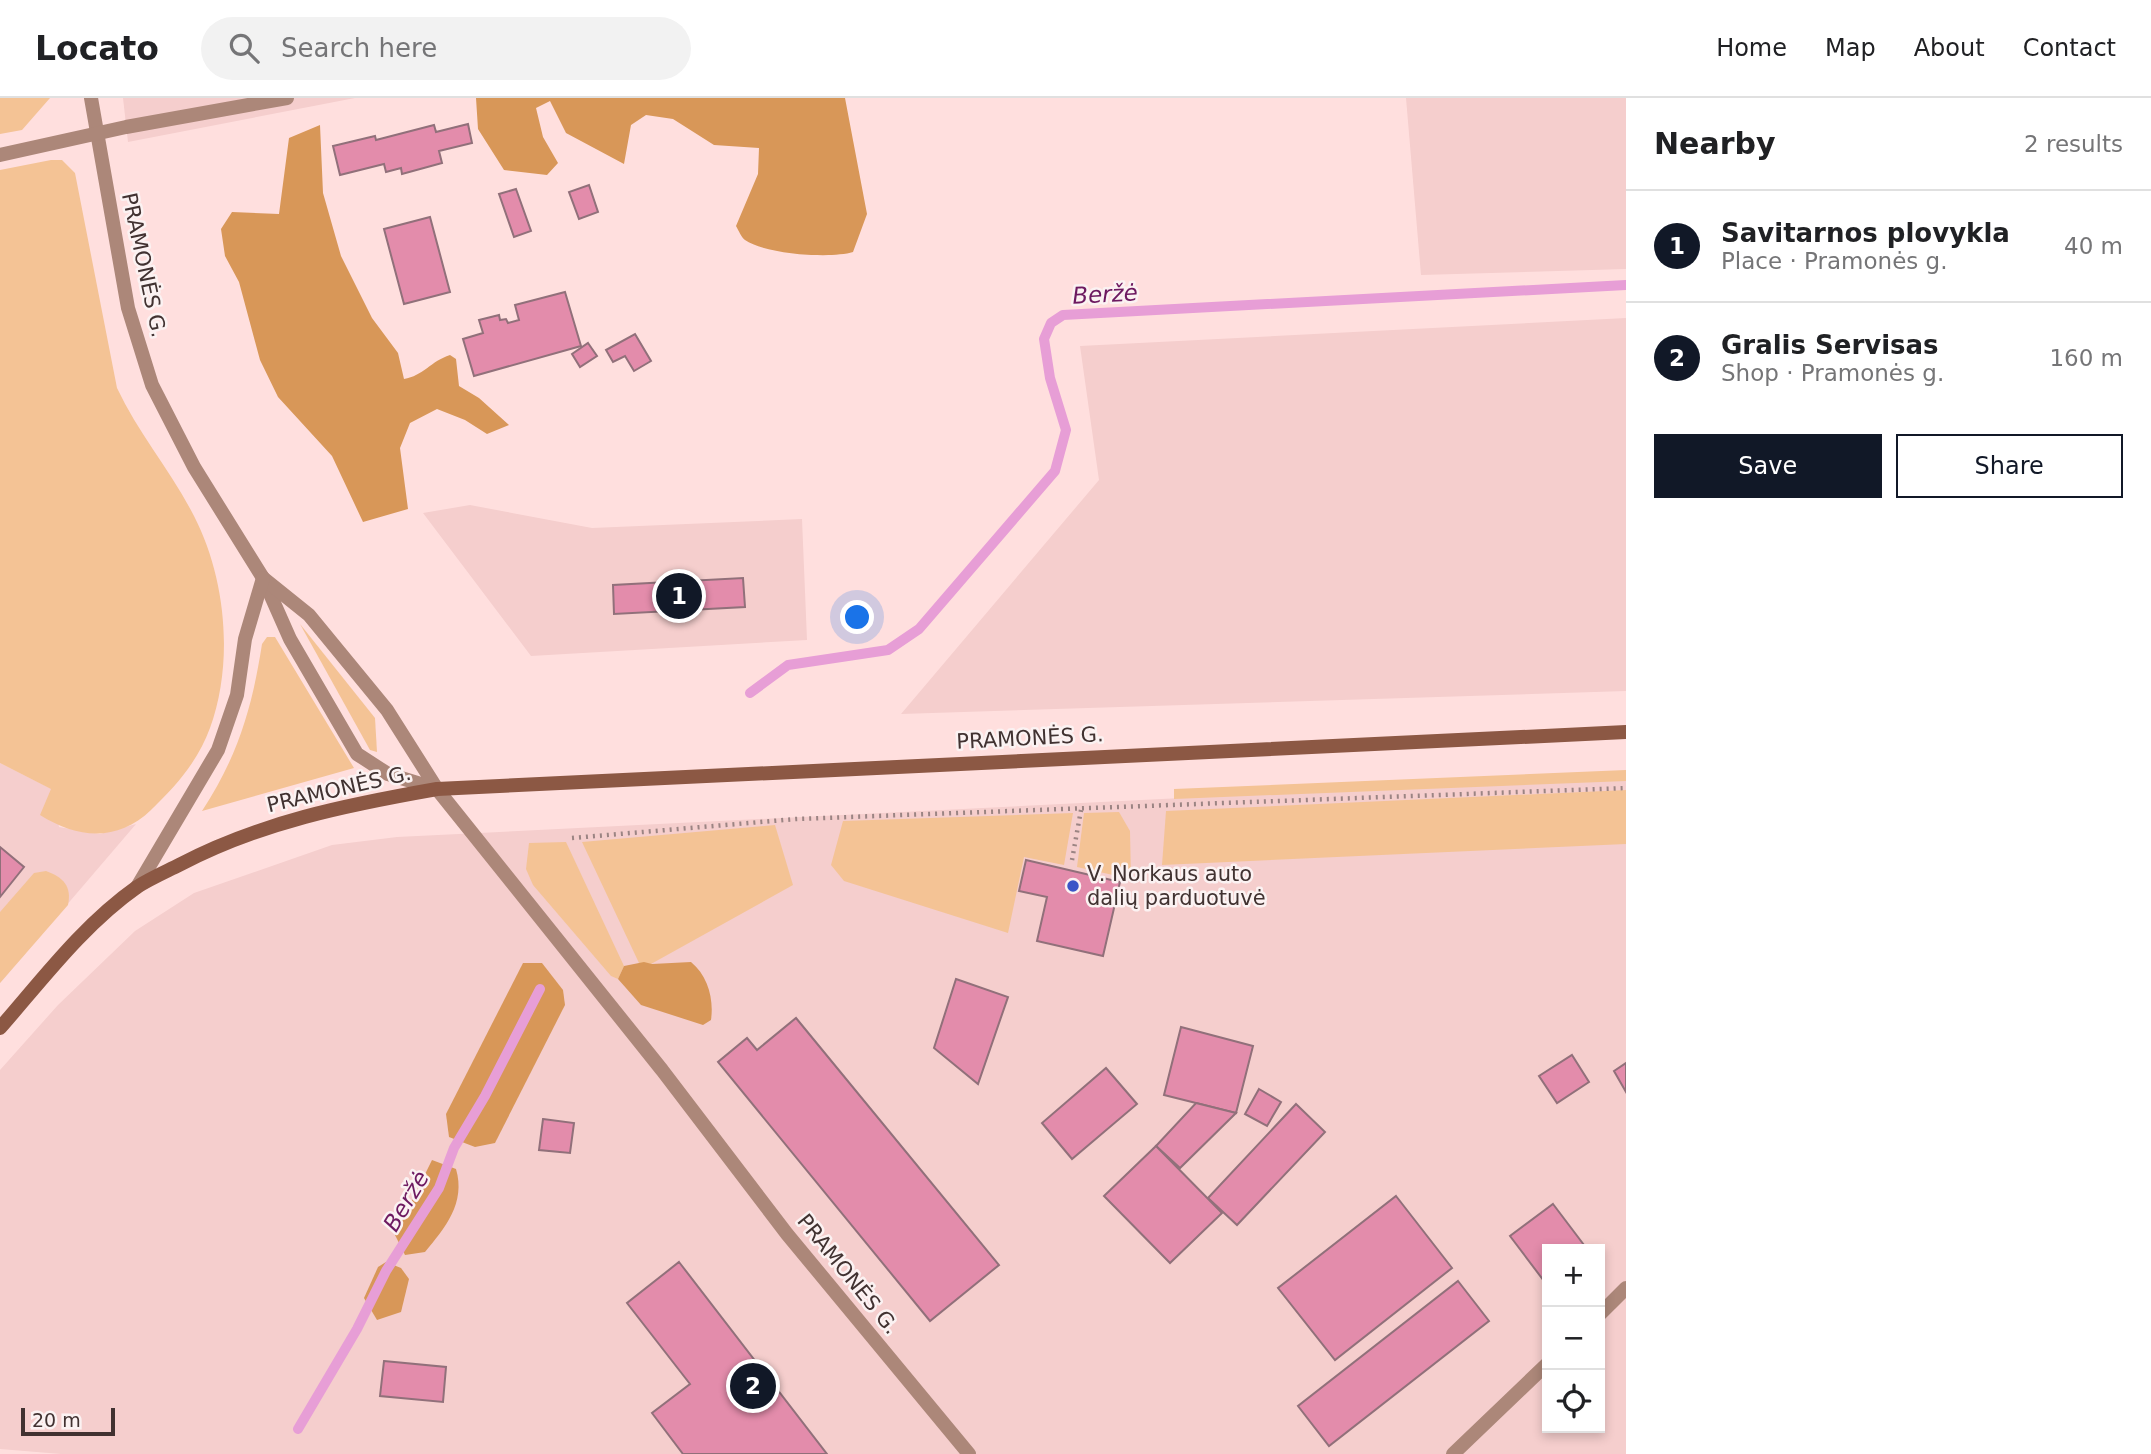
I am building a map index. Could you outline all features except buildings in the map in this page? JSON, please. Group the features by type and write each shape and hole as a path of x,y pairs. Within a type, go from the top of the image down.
{"main road":[{"name":"PRAMONĖS G.","path":"0,1028 80,937 137,887 211,849 267,826 359,803 437,789 1626,732"}],"street":[{"name":"PRAMONĖS G.","path":"91,98 128,308 152,386 194,467 263,578 290,639 358,754 388,774 437,789"},
{"path":"0,155 287,98"},
{"name":"PRAMONĖS G.","path":"263,578 309,615 387,710 437,789 662,1070 787,1234 969,1454"},
{"name":"PRAMONĖS G.","path":"137,887 218,750 237,695 245,639 263,578"},
{"path":"1605,1309 1626,1288"},
{"path":"1453,1454 1542,1369"}],"path":[{"path":"572,838 796,819 1626,788"},
{"path":"1072,860 1081,810"}],"shaded area":[{"path":"0,98 50,98 22,130 0,134"},
{"path":"123,98 355,98 128,142"},
{"path":"476,98 845,98 867,214 853,252 814,255 767,249 745,240 736,226 758,174 759,148 714,145 673,119 646,115 631,125 624,164 566,133 550,101 536,108 543,137 558,163 547,175 504,170 478,129"},
{"path":"1406,98 1626,98 1626,269 1421,275"},
{"path":"320,125 323,193 341,256 372,318 398,353 404,379 417,375 450,355 456,359 459,386 479,398 509,425 487,434 465,420 437,409 410,423 400,448 408,509 363,522 332,456 278,397 260,360 239,282 225,256 221,229 232,212 279,214 289,138"},
{"path":"62,160 75,173 117,388 175,483 205,540 223,620 224,648 218,702 205,740 193,762 151,810 138,820 125,828 97,834 69,829 40,815 51,789 0,763 0,170"},
{"path":"1626,318 1626,691 901,714 1099,480 1080,346"},
{"path":"470,505 592,528 802,519 807,640 531,656 423,513"},
{"path":"300,624 375,718 377,752 370,750"},
{"path":"267,637 275,637 354,768 202,811 225,771 242,731 262,644"},
{"path":"0,763 52,789 59,827 100,834 136,824 0,983"},
{"path":"1626,770 1626,781 1174,799 1174,789"},
{"path":"1626,776 1626,1454 61,1454 0,1449 0,1070 58,1005 135,931 194,893 332,845 397,837"},
{"path":"1626,790 1626,844 1162,865 1166,811"},
{"path":"1119,812 1130,831 1131,879 1077,867 1084,813"},
{"path":"1073,813 1064,865 1024,857 1008,933 844,881 831,865 843,821"},
{"path":"775,825 793,885 651,964 639,963 582,842"},
{"path":"566,842 624,966 618,979 611,976 533,885 526,869 529,843"},
{"path":"46,871 65,883 69,893 68,905 0,983 0,912 34,873"},
{"path":"644,962 691,962 706,981 712,1004 711,1020 703,1025 641,1005 618,979 624,966"},
{"path":"523,963 542,963 563,990 565,1005 495,1143 475,1147 449,1137 446,1114"},
{"path":"432,1160 456,1169 456,1204 440,1234 425,1252 405,1255 395,1235"},
{"path":"386,1262 401,1268 409,1279 401,1312 377,1320 364,1298 378,1267"}],"waterway":[{"name":"Beržė","path":"750,693 788,665 888,650 919,629 1055,471 1066,430 1050,378 1044,339 1051,323 1063,315 1626,285"},
{"name":"Beržė","path":"298,1429 357,1329 386,1271 439,1188 454,1148 485,1096 540,989"}],"place":[{"name":"Savitarnos plovykla","path":"679,596"},
{"name":"V. Norkaus auto dalių parduotuvė","path":"1073,886"},
{"name":"Gralis Servisas","path":"753,1386"}]}
